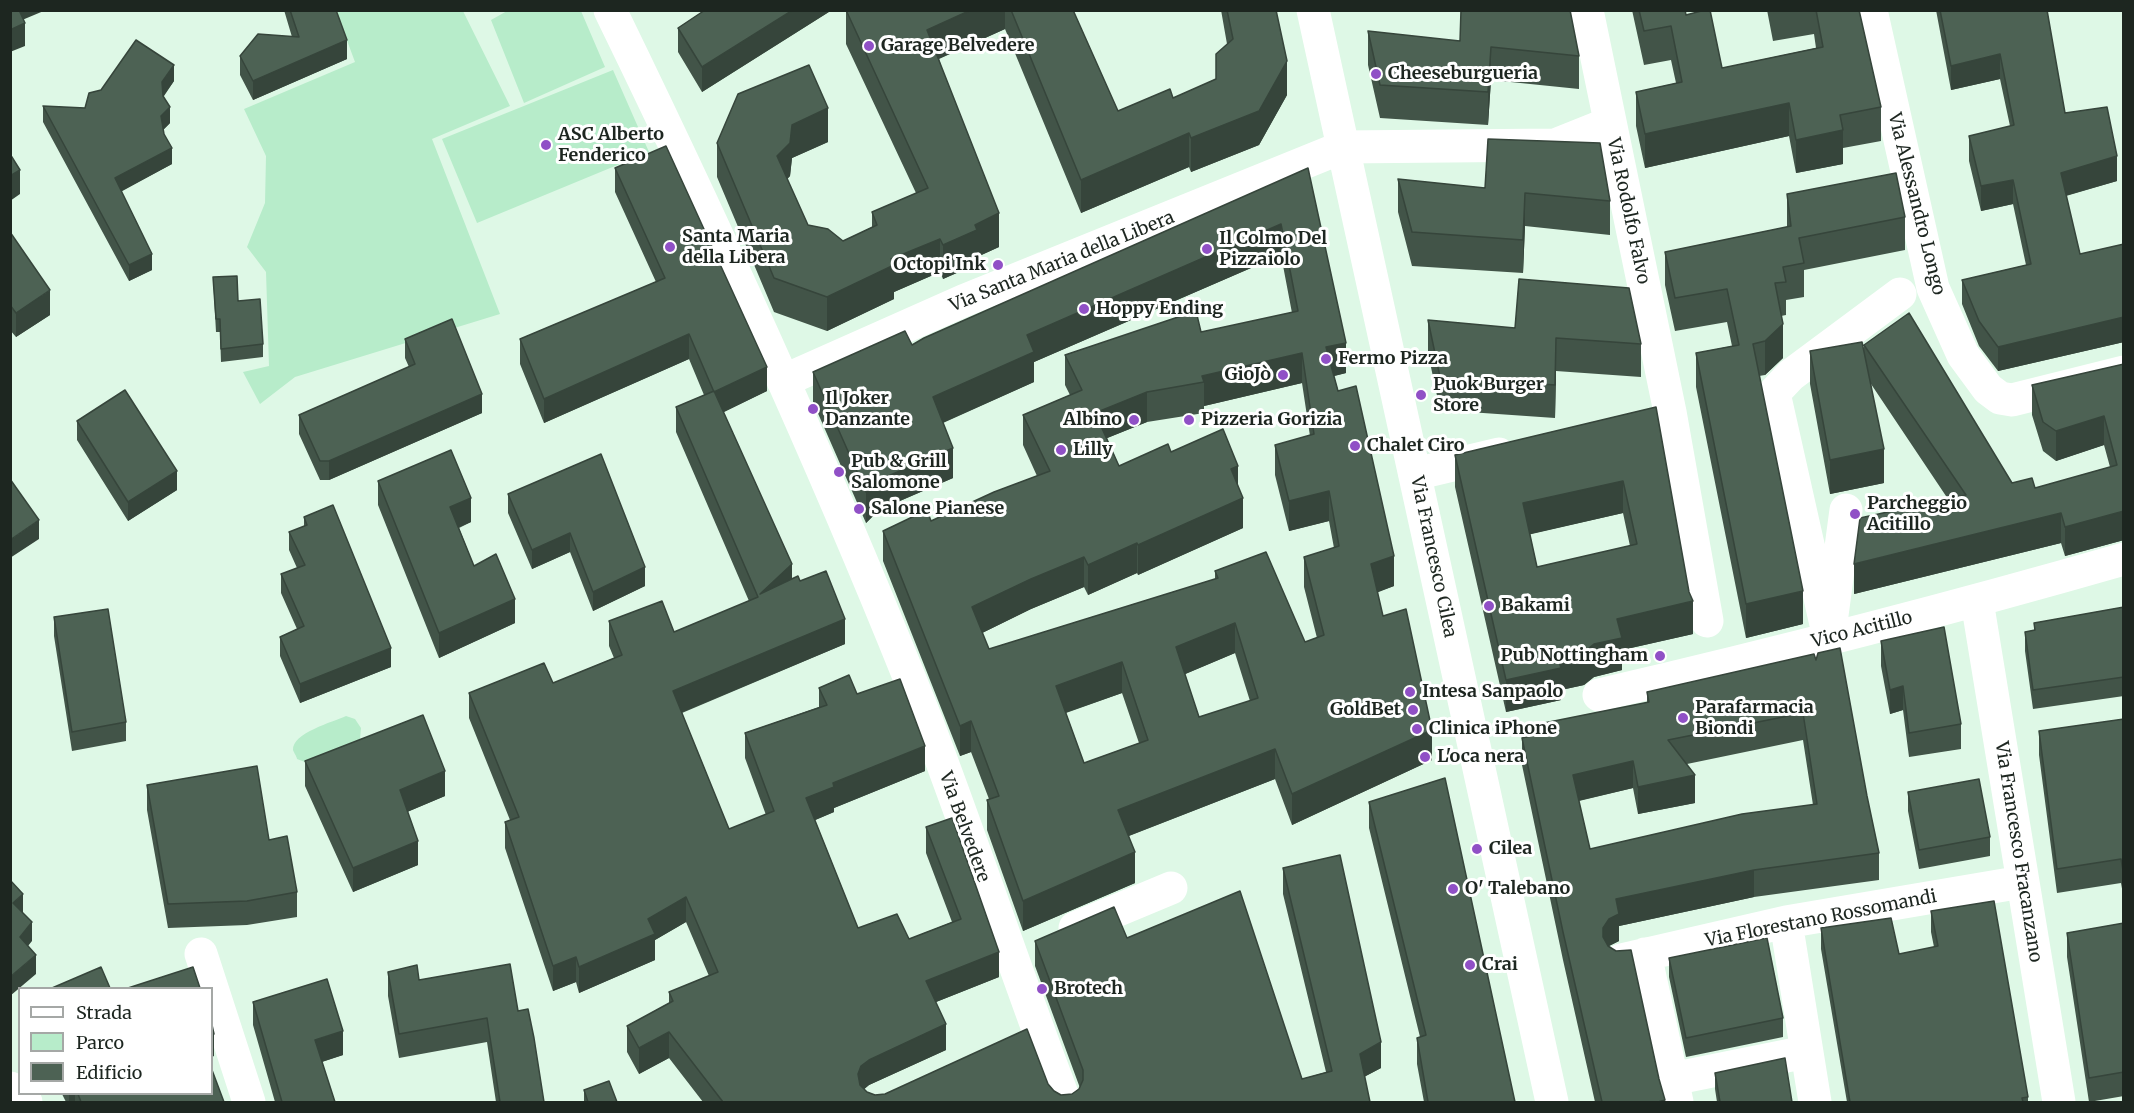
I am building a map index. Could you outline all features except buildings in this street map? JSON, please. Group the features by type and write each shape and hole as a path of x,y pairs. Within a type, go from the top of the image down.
{"street":[{"path":"610,10 675,143 783,381"},
{"name":"Via Francesco Cilea","path":"1313,10 1552,1102"},
{"name":"Via Rodolfo Falvo","path":"1587,10 1670,412 1707,621"},
{"name":"Via Alessandro Longo","path":"1871,10 1933,288 1964,355 1988,389 2000,398 2012,400 2124,372"},
{"path":"1343,147 1554,145 1610,123"},
{"name":"Via Santa Maria della Libera","path":"783,381 963,301 1343,147"},
{"path":"1828,638 1774,393 1791,375 1900,294"},
{"name":"Via Belvedere","path":"783,381 926,722 1031,947 1026,1034 1065,1102"},
{"path":"1637,420 1670,412"},
{"path":"1415,474 1526,447"},
{"path":"1828,638 1846,510"},
{"name":"Vico Acitillo","path":"1599,695 1977,601 2124,559"},
{"name":"Via Francesco Fracanzano","path":"1977,601 2059,1102"},
{"name":"Via Florestano Rossomandi","path":"1674,1091 1633,957 1786,922 2022,882"},
{"path":"1031,947 1170,888"},
{"path":"1786,922 1815,1102"},
{"path":"201,954 212,987"},
{"path":"213,991 249,1102"},
{"path":"1674,1091 1806,1052"},
{"path":"10,1088 26,1102"}],"green space":[{"path":"336,11 463,11 510,106 432,139 500,314 295,377 260,404 243,372 269,366 266,272 247,247 265,203 266,156 244,109 355,62"},
{"path":"507,11 581,11 605,67 524,103 491,20"},
{"name":"ASC Alberto Fenderico","path":"613,70 649,152 477,223 442,139"},
{"path":"346,716 355,719 361,728 360,739 356,744 305,762 297,759 293,750 299,738"}],"place":[{"name":"Garage Belvedere","path":"869,46"},
{"name":"Cheeseburgueria","path":"1376,74"},
{"name":"ASC Alberto Fenderico","path":"546,145"},
{"name":"Santa Maria della Libera","path":"670,247"},
{"name":"Il Colmo Del Pizzaiolo","path":"1207,249"},
{"name":"Octopi Ink","path":"998,265"},
{"name":"Hoppy Ending","path":"1084,309"},
{"name":"Fermo Pizza","path":"1326,359"},
{"name":"GioJò","path":"1283,375"},
{"name":"Puok Burger Store","path":"1421,395"},
{"name":"Il Joker Danzante","path":"813,409"},
{"name":"Albino","path":"1134,420"},
{"name":"Pizzeria Gorizia","path":"1189,420"},
{"name":"Chalet Ciro","path":"1355,446"},
{"name":"Lilly","path":"1061,450"},
{"name":"Pub & Grill Salomone","path":"839,472"},
{"name":"Salone Pianese","path":"859,509"},
{"name":"Parcheggio Acitillo","path":"1855,514"},
{"name":"Bakami","path":"1489,606"},
{"name":"Pub Nottingham","path":"1660,656"},
{"name":"Intesa Sanpaolo","path":"1410,692"},
{"name":"GoldBet","path":"1413,710"},
{"name":"Parafarmacia Biondi","path":"1683,718"},
{"name":"Clinica iPhone","path":"1417,729"},
{"name":"L'oca nera","path":"1425,757"},
{"name":"Cilea","path":"1477,849"},
{"name":"O' Talebano","path":"1453,889"},
{"name":"Crai","path":"1470,965"},
{"name":"Brotech","path":"1042,989"}]}
